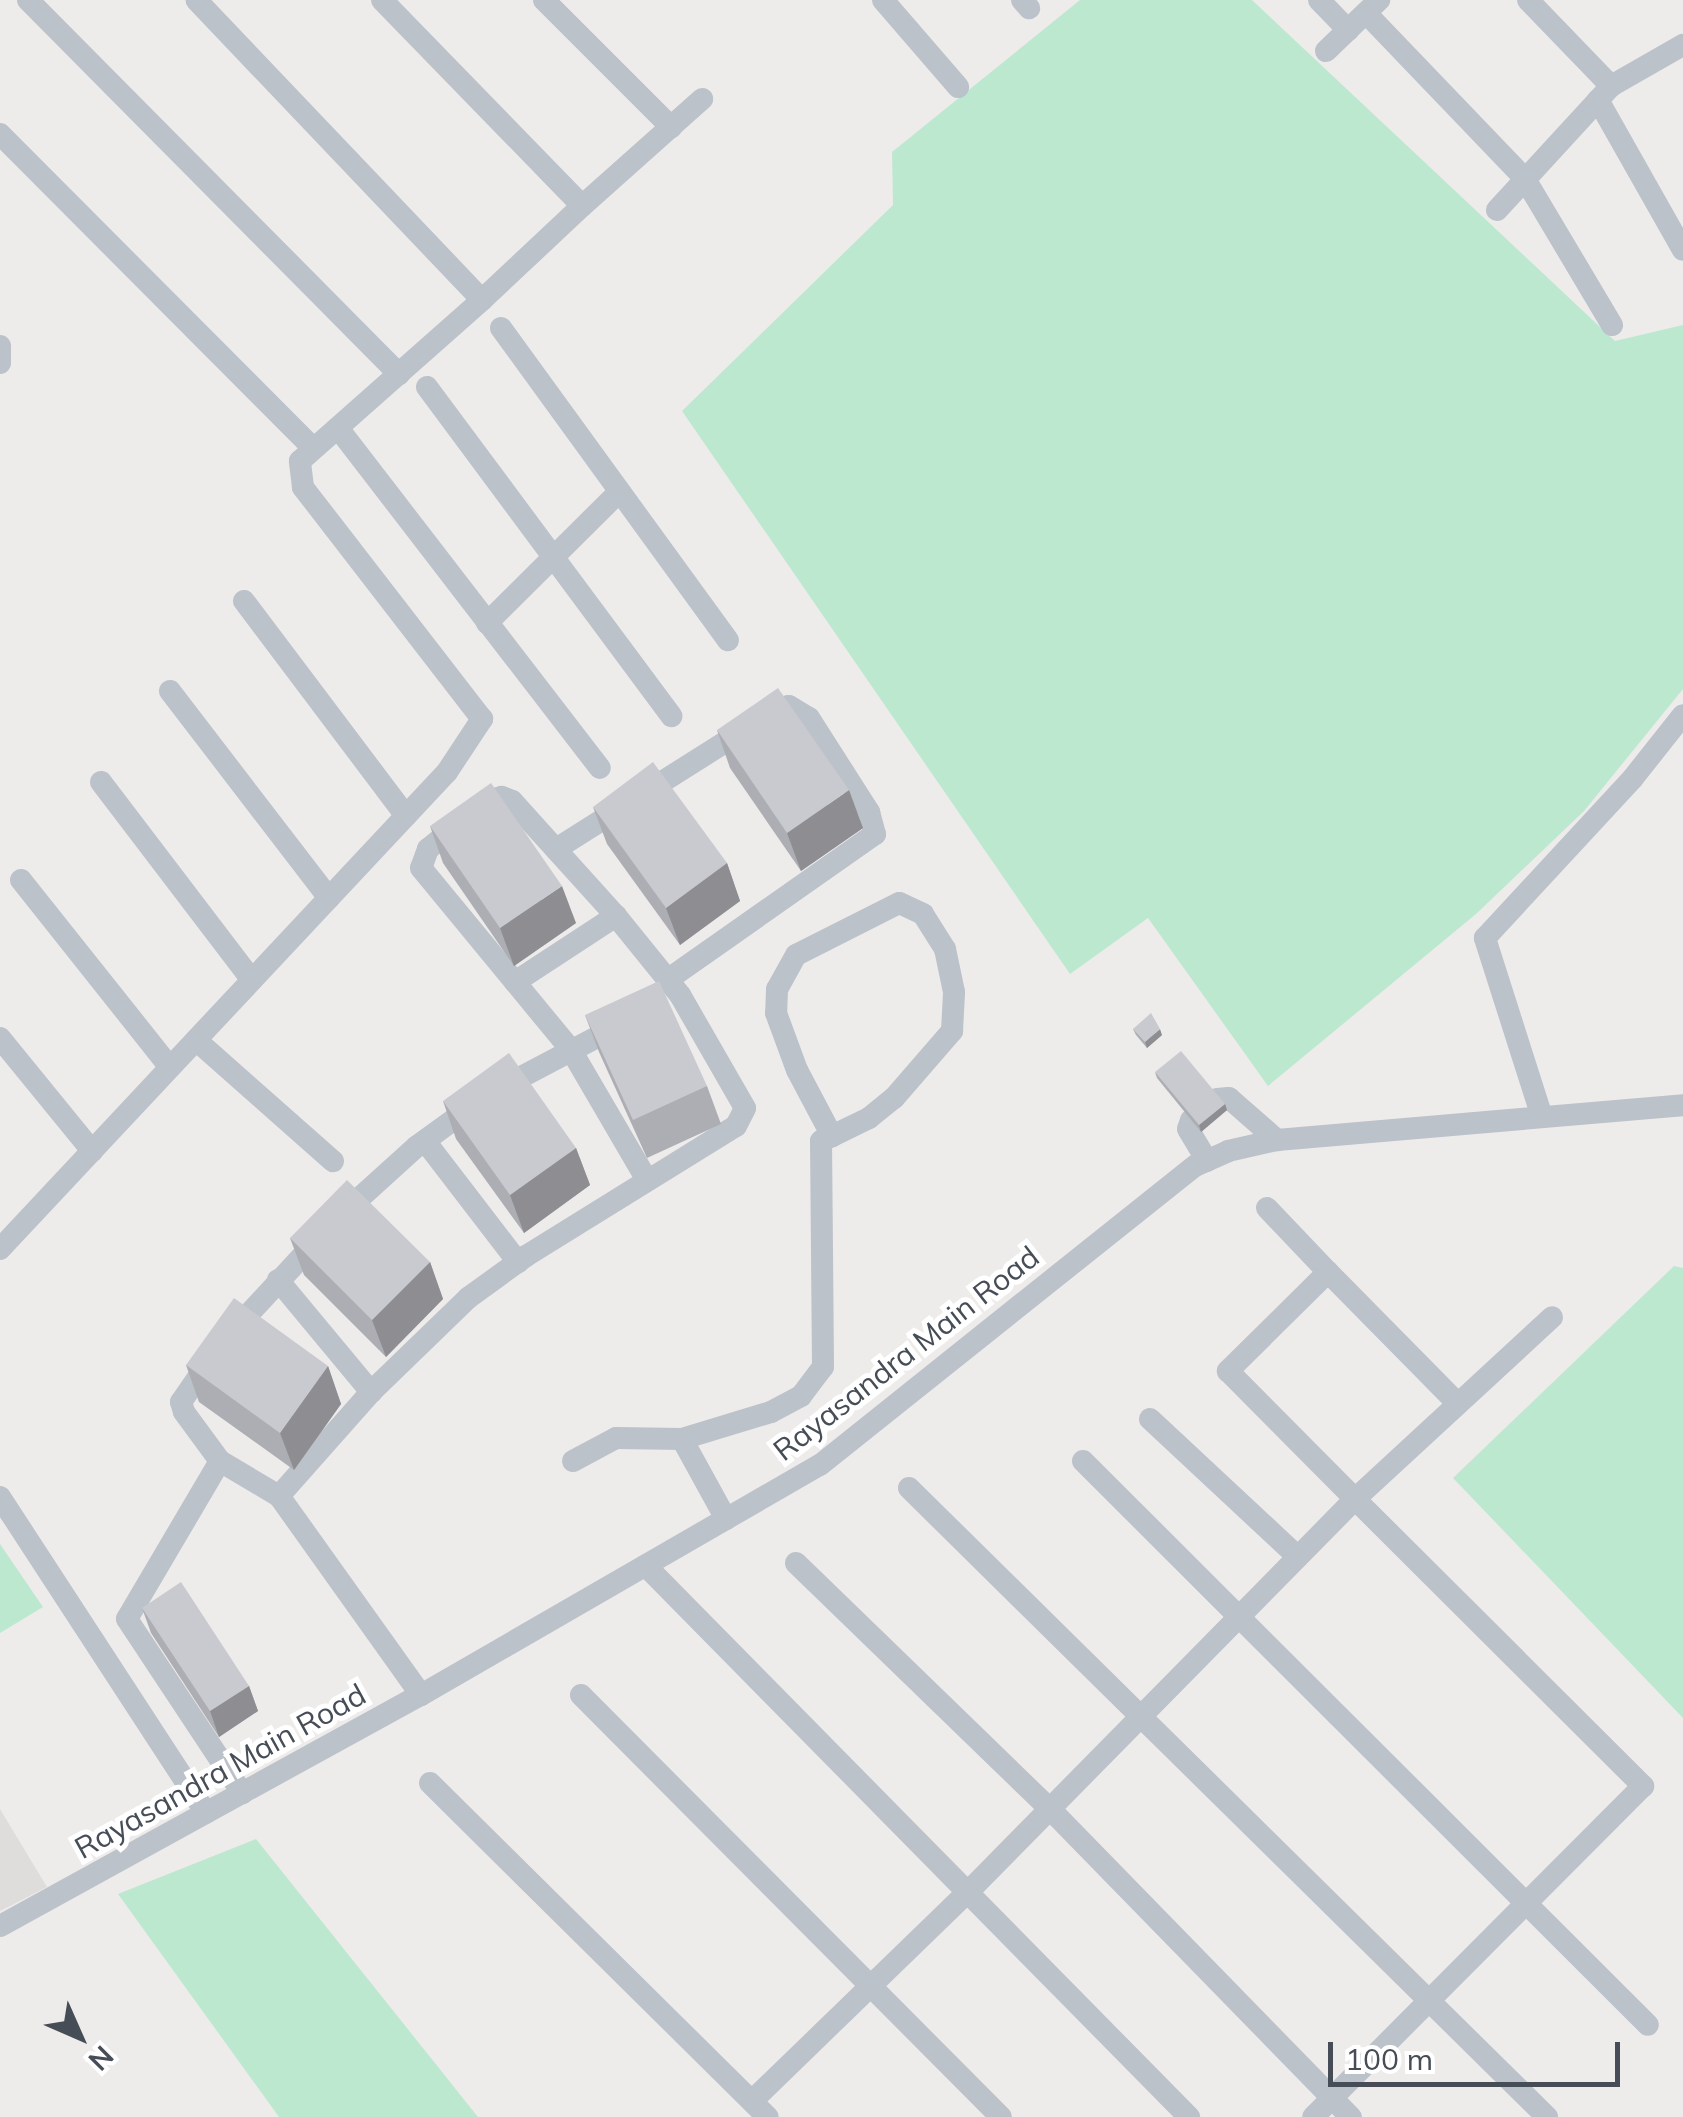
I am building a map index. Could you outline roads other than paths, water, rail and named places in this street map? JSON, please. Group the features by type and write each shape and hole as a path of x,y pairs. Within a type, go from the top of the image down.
{"street":[{"path":"28,0 399,374"},
{"path":"196,0 482,300"},
{"path":"382,0 582,206"},
{"path":"544,0 670,127"},
{"path":"883,0 958,87"},
{"path":"1319,0 1348,30"},
{"path":"1528,0 1605,93 1683,250"},
{"path":"1326,51 1372,6 1526,179 1612,325"},
{"path":"1497,210 1605,93 1683,45"},
{"path":"0,1249 406,816 465,750 482,719 303,487 300,461 702,99"},
{"path":"0,134 312,448"},
{"path":"501,328 728,640"},
{"path":"0,346 0,363"},
{"path":"427,387 671,716"},
{"path":"338,428 600,768"},
{"path":"487,622 619,492"},
{"path":"244,602 406,816"},
{"path":"170,691 328,898"},
{"path":"421,1695 280,1496 220,1460 194,1428 181,1402 217,1350 278,1280 359,1198 425,1140 489,1094 665,997 875,834 870,812 810,718 799,710 779,708 556,850"},
{"path":"1542,1118 1485,938 1632,778 1683,715"},
{"path":"101,782 252,980"},
{"path":"280,1496 371,1392 468,1298 518,1262 736,1126 745,1108 665,997 616,916 512,801 502,797 487,801 428,849 420,861 425,875 571,1050 647,1180"},
{"path":"21,880 170,1068"},
{"path":"573,1460 616,1438 682,1439 771,1412 801,1396 823,1368 820,1141 832,1136 869,1118 894,1098 952,1030 954,992 945,949 923,914 899,903 796,955 777,989 776,1013 796,1070 832,1136"},
{"path":"515,982 616,916"},
{"path":"0,1038 92,1151"},
{"path":"196,1040 333,1161"},
{"path":"1217,1098 1229,1098 1277,1140"},
{"name":"Rayasandra Main Road","path":"0,1926 421,1695 820,1465 1153,1196 1207,1161 1277,1140 1683,1105"},
{"path":"1191,1120 1188,1129 1207,1161"},
{"path":"425,1140 518,1262"},
{"path":"1267,1208 1458,1404"},
{"path":"1313,2117 1643,1786 1228,1371 1328,1272"},
{"path":"278,1280 371,1392"},
{"path":"430,1783 760,2109 872,1985 1356,1499 1552,1317"},
{"path":"1150,1419 1298,1557"},
{"path":"682,1439 726,1520"},
{"path":"220,1460 128,1619 242,1793"},
{"path":"1083,1460 1648,2025"},
{"path":"909,1488 1546,2117"},
{"path":"0,1497 206,1813"},
{"path":"796,1563 1050,1809 1352,2117"},
{"path":"646,1566 1190,2117"},
{"path":"581,1695 1002,2117"}]}
